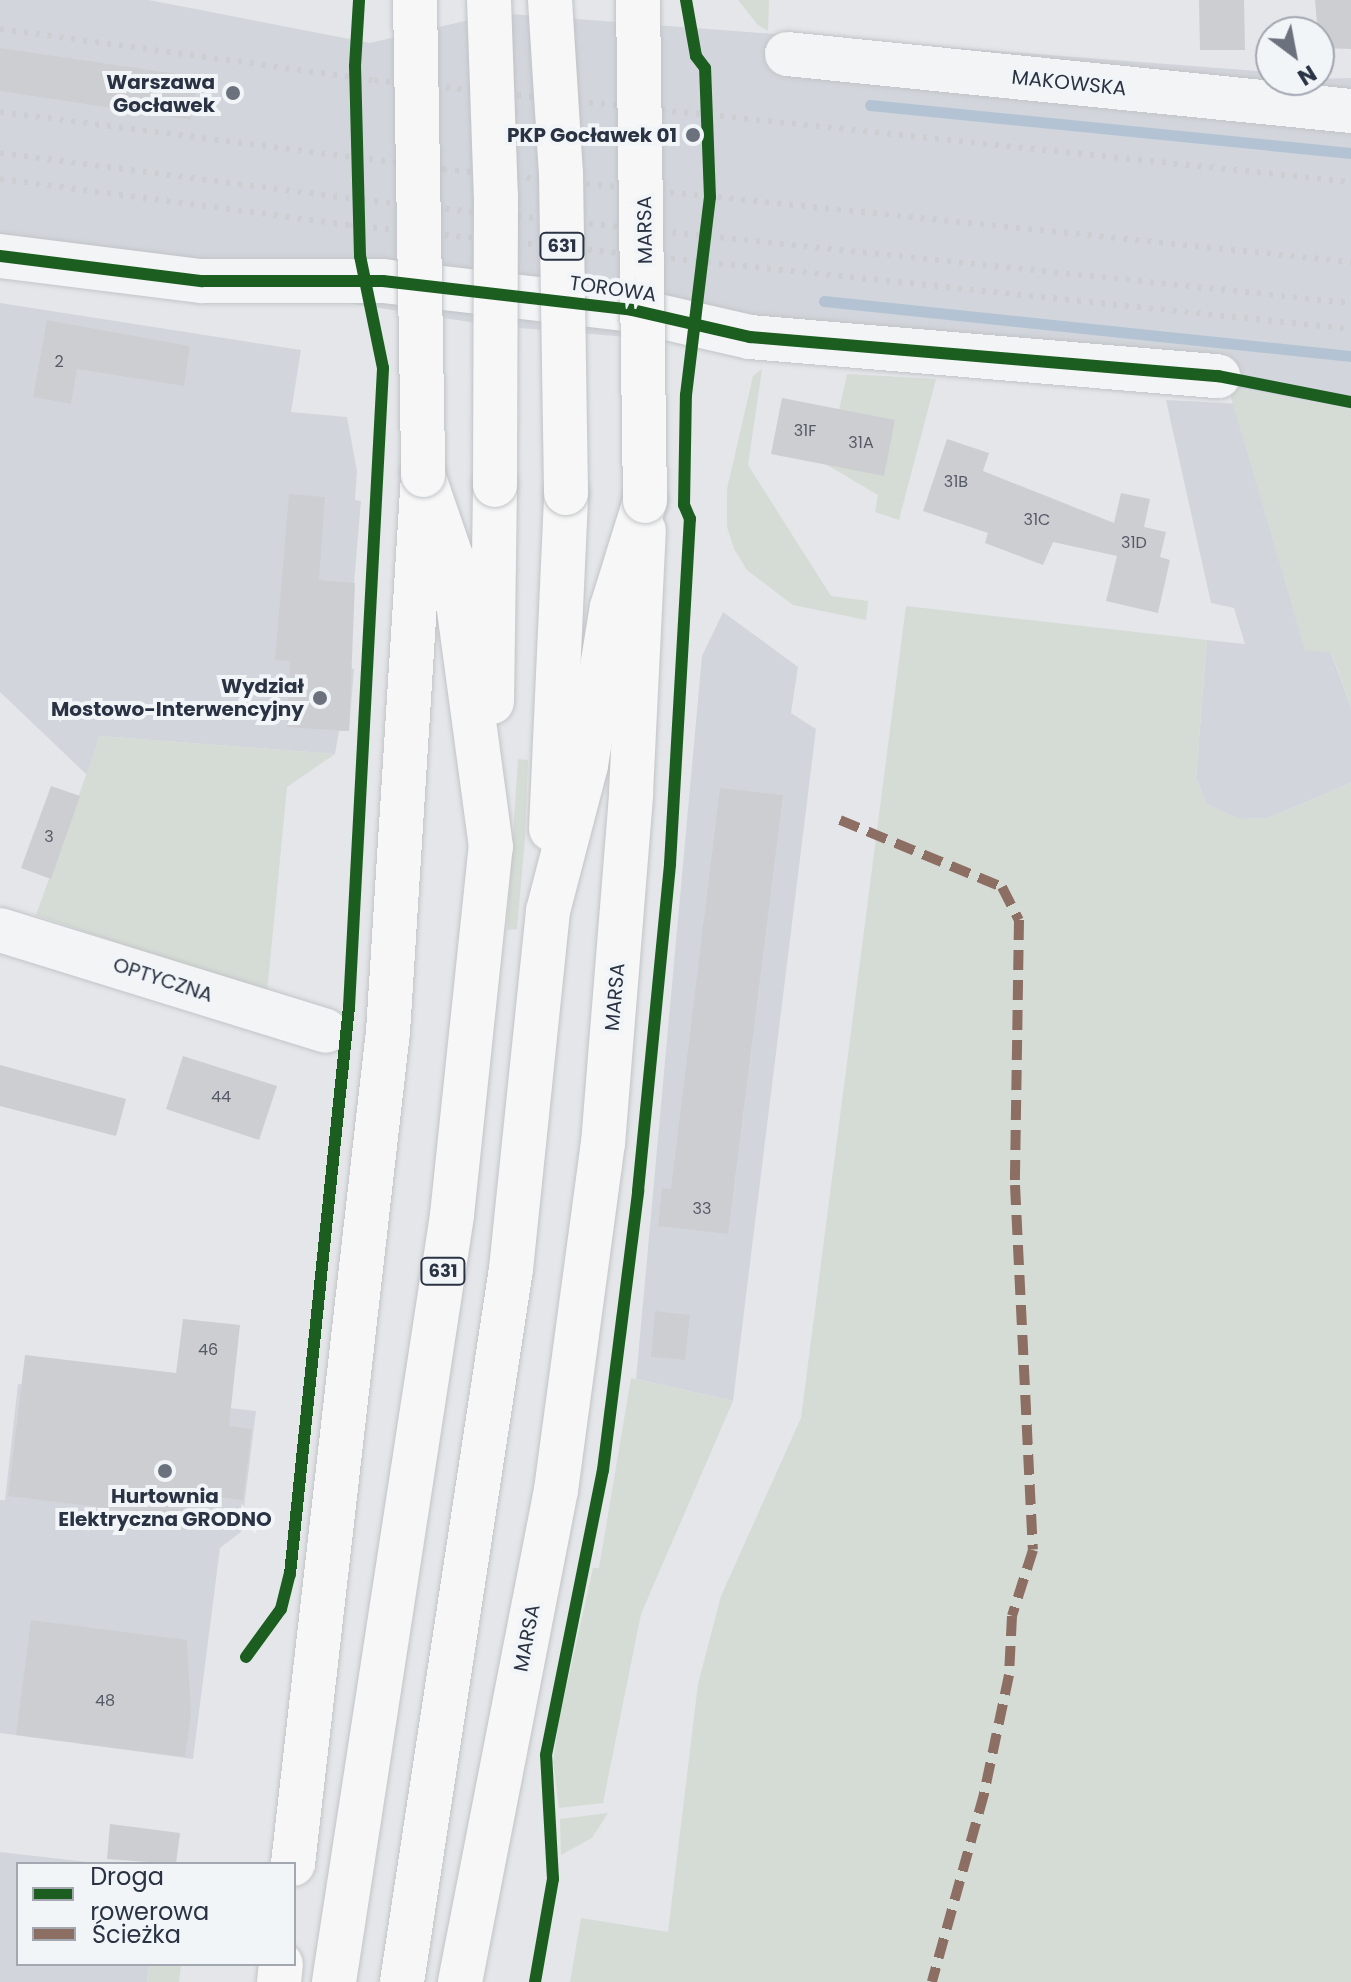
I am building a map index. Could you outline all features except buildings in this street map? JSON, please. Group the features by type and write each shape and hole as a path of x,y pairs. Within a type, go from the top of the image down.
{"main road":[{"path":"293,1862 388,1032 423,475 415,0"},
{"name":"631","path":"334,1982 452,1215 491,847 496,196 489,0"},
{"name":"631","path":"402,1982 511,1269 548,911 566,493 561,173 550,0"},
{"name":"MARSA","path":"460,1982 556,1490 603,1144 631,793 645,501 638,0"},
{"path":"423,475 452,559 491,847"},
{"path":"548,911 586,765 612,607 645,501"}],"street":[{"name":"MAKOWSKA","path":"787,54 1351,111"},
{"name":"TOROWA","path":"0,256 202,281 383,281 632,310 750,337 1218,376"},
{"name":"OPTYCZNA","path":"0,930 326,1031"}],"shaded area":[{"path":"0,0 149,0 370,43 499,13 1255,71 1255,96 1335,96 1335,78 1351,78 1351,409 1228,387 495,326 0,249"},
{"path":"738,0 769,0 768,31 758,25"},
{"path":"0,303 301,350 291,412 347,417 357,471 355,500 361,501 347,667 354,669 349,731 339,731 335,754 100,736 87,775 0,692"},
{"path":"762,369 748,465 831,596 868,601 866,620 793,605 747,570 734,549 727,527 727,489 753,376"},
{"path":"847,374 936,379 899,520 875,512 878,495 827,465"},
{"path":"1228,387 1351,409 1351,708 1332,653 1305,650"},
{"path":"1166,400 1242,404 1351,708 1351,783 1268,818 1239,819 1206,804 1196,777 1207,640 1245,644 1234,608 1211,603"},
{"path":"906,606 1207,640 1196,777 1206,804 1239,819 1268,818 1351,783 1351,1982 570,1982 581,1918 668,1932 698,1684 721,1596 801,1418"},
{"path":"723,612 798,667 791,713 816,729 733,1401 636,1379 702,656"},
{"path":"100,736 335,754 287,787 267,993 36,915"},
{"path":"518,759 528,760 525,837 517,929 507,930"},
{"path":"631,1378 733,1401 641,1614 603,1803 559,1808 553,1762 559,1720 593,1568 599,1568"},
{"path":"18,1384 256,1411 241,1532 220,1548 193,1759 0,1733 0,1500 5,1500"},
{"path":"608,1813 592,1838 561,1855 560,1819"},
{"path":"0,1852 88,1862 16,1862 16,1966 149,1966 147,1982 0,1982"},
{"path":"149,1966 181,1966 179,1982 147,1982"}],"waterway":[{"path":"870,105 1351,153"},
{"path":"824,301 1351,356"}],"railway":[{"path":"0,29 374,80 1351,182"},
{"path":"0,112 443,169 1351,262"},
{"path":"0,153 362,200 1351,303"},
{"path":"0,179 349,225 1351,329"}],"marked path":[{"path":"840,820 1002,887 1019,920 1015,1185 1033,1550 1012,1616 1009,1675 984,1794 932,1982"}],"cycle path":[{"path":"246,1657 281,1609 290,1574 349,1007 383,368 360,256 355,66 359,0"},
{"path":"535,1982 553,1879 546,1755 603,1470 638,1191 670,864 690,519 684,505 686,395 710,197 705,68 696,56 686,0"},
{"path":"0,256 202,281 383,281 632,310 750,337 1218,376 1351,402"}],"place":[{"name":"Warszawa Gocławek","path":"233,93"},
{"name":"PKP Gocławek 01","path":"693,135"},
{"name":"Wydział Mostowo-Interwencyjny","path":"320,698"},
{"name":"Hurtownia Elektryczna GRODNO","path":"165,1471"}]}
